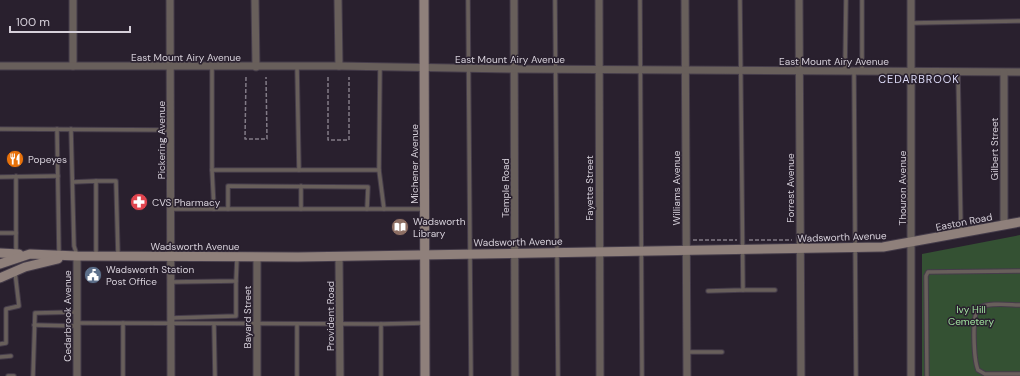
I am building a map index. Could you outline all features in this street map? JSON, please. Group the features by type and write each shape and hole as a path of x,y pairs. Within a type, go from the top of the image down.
{"main road":[{"name":"Michener Avenue","path":"424,0 425,376"},
{"name":"Easton Road","path":"911,243 1020,222"},
{"name":"Wadsworth Avenue","path":"0,264 30,254 77,256 339,256 855,248 894,246 911,243"},
{"path":"0,253 30,254"},
{"name":"Wadsworth Avenue","path":"0,278 15,271 43,262 77,256"}],"street":[{"path":"73,0 73,66"},
{"name":"Pickering Avenue","path":"170,0 172,130 171,376"},
{"path":"255,0 256,67"},
{"path":"338,0 339,66"},
{"name":"Temple Road","path":"514,0 516,376"},
{"name":"Fayette Street","path":"599,0 600,376"},
{"name":"Williams Avenue","path":"685,0 687,376"},
{"name":"Forrest Avenue","path":"799,0 801,376"},
{"name":"Thouron Avenue","path":"911,0 911,376"},
{"name":"East Mount Airy Avenue","path":"0,66 339,66 599,70 1020,72"},
{"name":"Gilbert Street","path":"1004,73 1004,225"},
{"name":"Cedarbrook Avenue","path":"77,256 77,376"},
{"name":"Provident Road","path":"339,256 340,376"},
{"name":"Bayard Street","path":"256,257 257,376"}],"lane":[{"path":"468,0 471,376"},
{"path":"555,0 558,376"},
{"path":"640,0 642,376"},
{"path":"740,0 742,71 743,290"},
{"path":"845,71 846,0"},
{"path":"862,0 862,72"},
{"path":"912,22 1020,21"},
{"path":"212,66 212,170 214,209"},
{"path":"297,66 299,170"},
{"path":"380,67 379,170 384,209"},
{"path":"854,71 856,376"},
{"path":"958,72 961,233"},
{"path":"0,129 172,130"},
{"path":"57,129 60,255"},
{"path":"72,130 74,246 77,256"},
{"path":"212,170 379,170"},
{"path":"16,176 16,254"},
{"path":"0,177 58,176"},
{"path":"96,181 96,256"},
{"path":"72,182 116,181 118,256"},
{"path":"228,209 228,186 368,187 367,209"},
{"path":"301,186 301,209"},
{"path":"171,209 425,209"},
{"path":"0,233 16,234"},
{"path":"34,325 171,321 236,316 237,257"},
{"path":"0,344 6,343 6,309 19,306 15,271"},
{"path":"927,376 926,276 928,272 1020,271"},
{"path":"171,282 236,281"},
{"path":"708,291 775,290"},
{"path":"1020,305 985,305 980,308 974,317 978,370 985,374 1020,374"},
{"path":"33,376 35,313 77,312"},
{"path":"171,321 256,325 425,323"},
{"path":"123,323 123,376"},
{"path":"214,324 214,376"},
{"path":"381,324 381,376"},
{"path":"297,325 298,376"},
{"path":"687,352 722,352"},
{"path":"0,357 11,356"},
{"path":"8,376 14,376"}],"path":[{"path":"246,77 245,139 267,139 266,77"},
{"path":"328,77 328,140 349,140 349,77"}],"green space":[{"name":"Ivy Hill Cemetery","path":"1020,235 1020,376 922,376 922,254"}],"place":[{"name":"Popeyes","path":"15,159"},
{"name":"CVS Pharmacy","path":"139,202"},
{"name":"Wadsworth Library","path":"400,227"},
{"name":"Wadsworth Station Post Office","path":"93,275"}],"district":[{"name":"CEDARBROOK","path":"919,79"}]}
